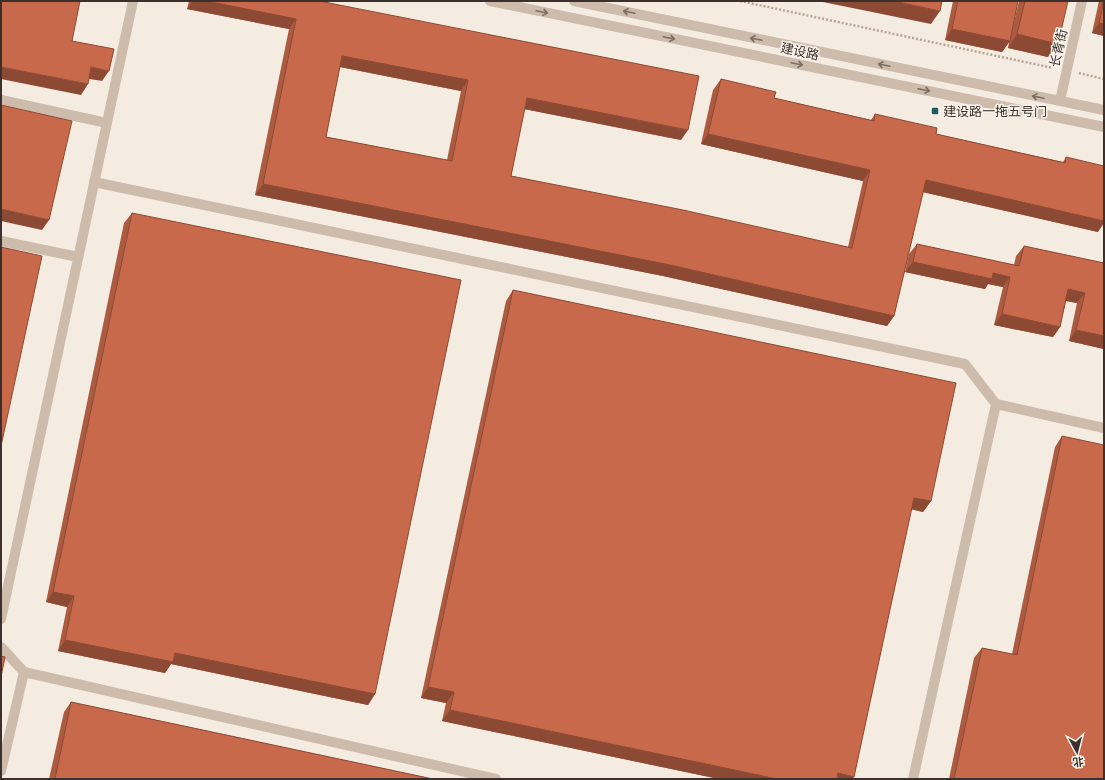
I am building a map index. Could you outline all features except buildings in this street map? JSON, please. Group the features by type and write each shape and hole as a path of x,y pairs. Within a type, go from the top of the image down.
{"street":[{"path":"1,619 133,1"},
{"name":"建设路","path":"490,1 1104,127"},
{"name":"建设路","path":"574,1 1104,110"},
{"name":"长青街","path":"1060,101 1082,1"},
{"path":"1,100 107,123"},
{"path":"94,182 965,364 996,404 1104,428"},
{"path":"1,241 78,257"},
{"path":"914,779 996,404"},
{"path":"1,647 24,672 496,779"},
{"path":"1,771 24,672"}],"path":[{"path":"740,1 1104,79"}],"place":[{"name":"建设路一拖五号门","path":"935,111"}]}
